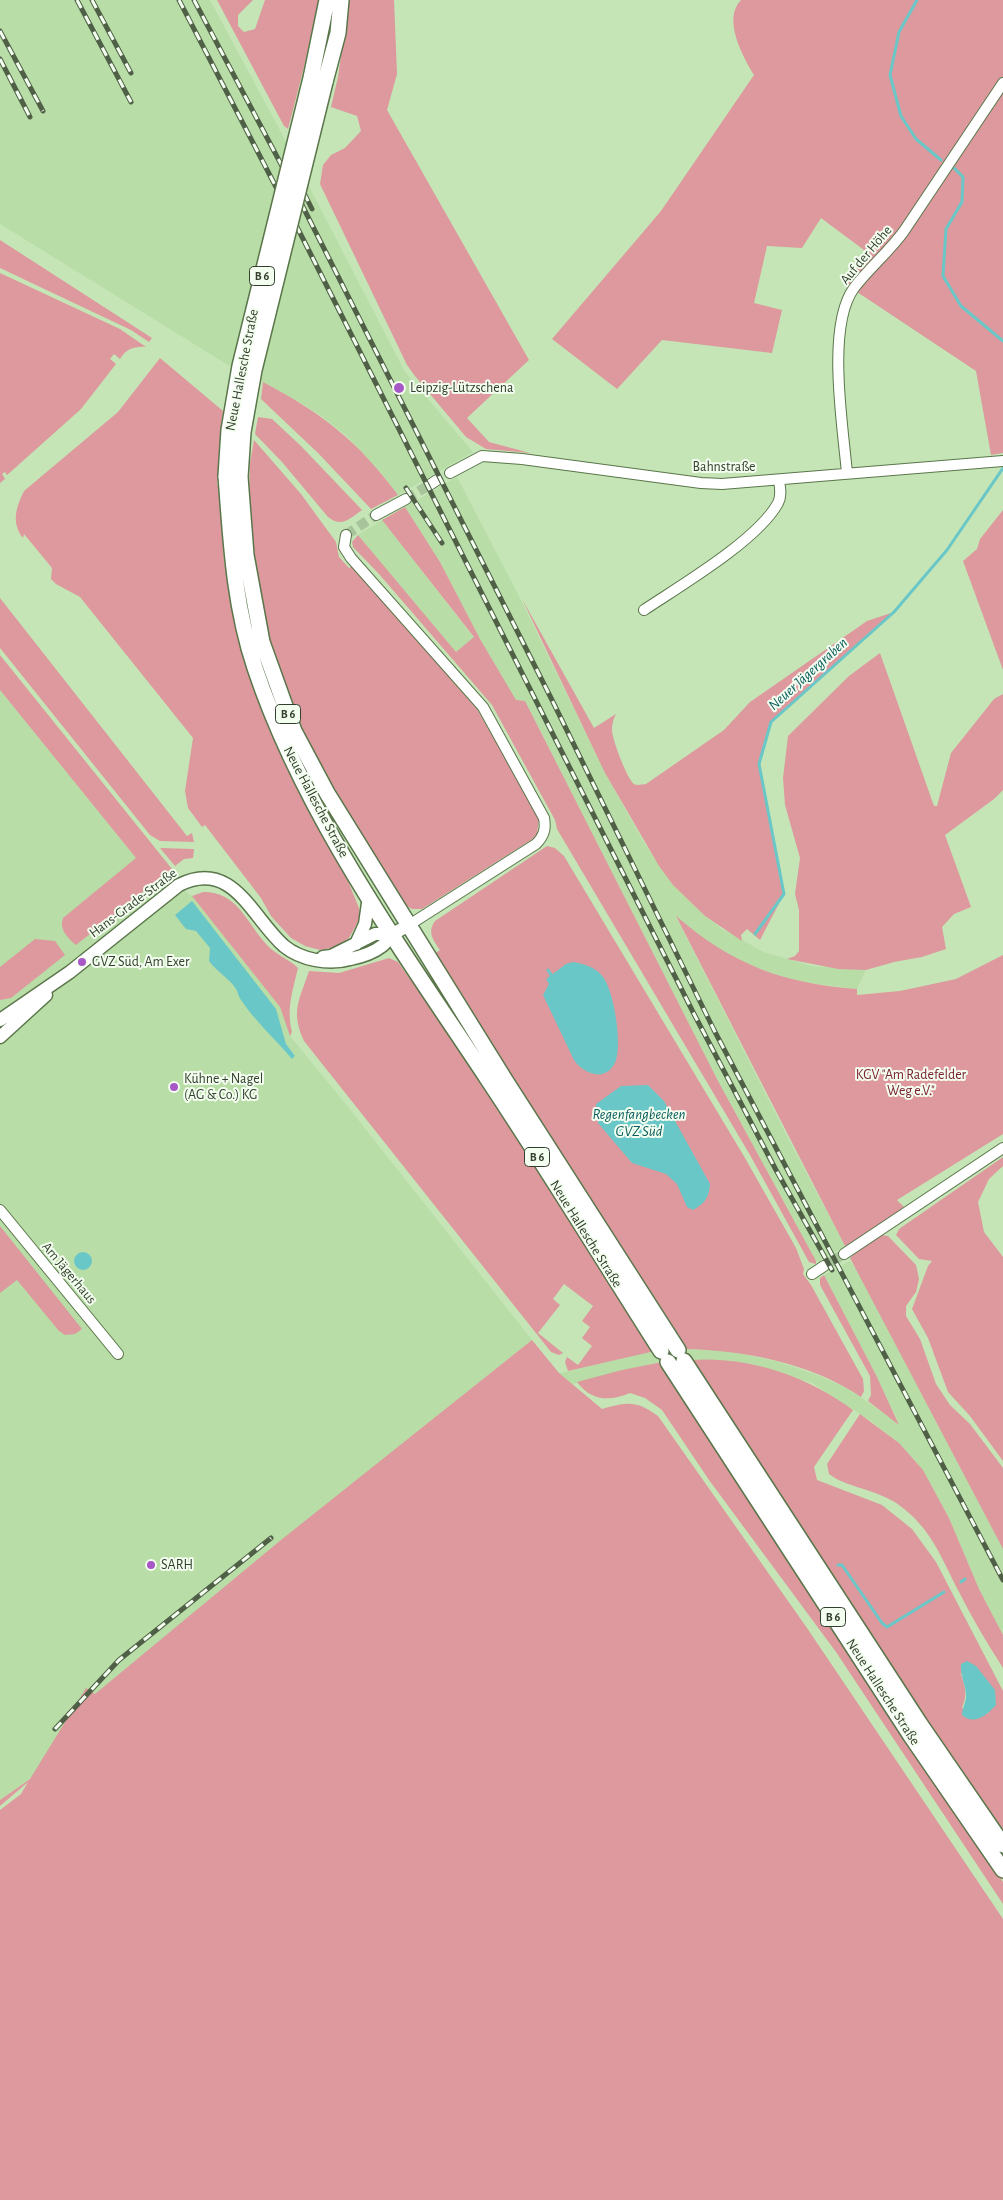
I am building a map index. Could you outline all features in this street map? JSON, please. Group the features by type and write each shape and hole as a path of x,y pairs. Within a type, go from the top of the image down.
{"main road":[{"name":"Neue Hallesche Straße","path":"318,80 326,0"},
{"name":"Neue Hallesche Straße","path":"341,0 338,33 318,80 240,366 229,430 233,477 236,596 254,666 281,735 319,812 393,934 673,1356 1003,1845"},
{"name":"Neue Hallesche Straße","path":"233,477 262,642 294,731 327,793 673,1356 911,1736 1003,1870"}],"street":[{"name":"Auf der Höhe","path":"847,473 838,354 844,311 853,289 896,243 1003,83"},
{"name":"Bahnstraße","path":"450,473 482,456 530,460 701,483 722,484 1000,461"},
{"path":"644,610 700,573 765,521 780,496 779,480"},
{"path":"376,515 406,499"},
{"path":"346,536 344,547 351,558 483,707 544,818 544,832 536,844 409,925"},
{"name":"Hans-Grade-Straße","path":"2,1028 180,885 200,876 216,880 231,888 253,909 285,947 310,958 332,963 349,960 377,949 393,934 409,925"},
{"path":"356,944 366,924 369,896"},
{"name":"Hans-Grade-Straße","path":"310,958 331,956 375,934 393,934"},
{"path":"844,1254 1003,1148"},
{"name":"Am Jägerhaus","path":"0,1210 118,1354"},
{"path":"812,1274 824,1266"}],"shaded area":[{"path":"0,0 210,0 405,372 473,452 398,495 382,474 347,436 320,415 294,399 228,365 0,224"},
{"path":"457,477 521,600 605,773 643,841 673,885 705,916 722,929 764,952 812,966 866,970 857,989 796,981 751,966 732,956 711,944 676,917 845,1246 819,1261 816,1261 717,1079 525,701 516,701 480,639 440,562 405,507"},
{"path":"382,520 474,638 456,652 358,535"},
{"path":"0,690 136,858 192,896 280,1007 290,1036 532,1340 407,1440 506,1386 645,1353 691,1349 743,1354 779,1362 817,1375 849,1389 899,1424 824,1275 850,1261 858,1272 1003,1549 1003,1635 979,1589 949,1518 923,1470 899,1443 871,1421 812,1383 780,1372 749,1364 701,1360 654,1363 569,1385 0,1800"}],"green space":[{"path":"217,0 253,0 238,15 238,26 244,32 255,29 265,0 319,0 288,129 284,126"},
{"path":"349,0 394,0 397,74 387,110 529,360 467,418 489,442 530,453 486,449 466,437 415,376 407,365 320,184 323,165 331,155 345,148 361,131 357,116 331,107 338,77"},
{"path":"741,0 1003,0 1003,453 991,455 976,371 845,284 868,253 821,218 802,248 767,246 754,303 782,310 772,353 662,340 617,389 552,339 661,211 754,75 740,48 734,27 733,17"},
{"path":"0,240 152,338 149,342 131,330 0,268"},
{"path":"0,273 120,329 146,347 131,349 120,359 114,354 110,359 116,364 81,409 7,475 5,472 2,474 5,479 0,483"},
{"path":"160,358 223,411 217,485 220,485 224,562 237,632 255,691 281,752 343,869 359,908 360,918 349,938 335,947 320,950 305,946 291,938 271,916 261,898 205,825 202,827 188,808 185,791 193,738 80,597 56,584 51,579 52,568 24,534 23,538 17,527 17,509 24,491 118,412"},
{"path":"263,382 304,405 338,430 368,459 398,495 371,509 318,453 261,399"},
{"path":"258,417 272,419 301,446 362,510 341,522 328,517 282,462 255,434"},
{"path":"254,440 301,494 336,542 339,557 349,568 352,566 477,709 539,818 537,834 531,840 422,909 412,909 403,904 306,746 272,659 248,527 250,463"},
{"path":"405,507 440,562 480,639 516,700 525,701 717,1079 816,1264 809,1262 750,1155 557,829 555,820 492,705 379,574 353,547 352,542 358,535 456,652 474,637 382,520"},
{"path":"1003,510 1003,670 963,561 977,549 980,539"},
{"path":"0,598 187,836 192,833 194,842 160,841 150,835 0,648"},
{"path":"522,599 594,728 616,714 612,728 614,742 631,781 637,785 646,784 724,730 750,702 867,621 894,612 771,722 760,764 784,894 760,940 747,929 741,935 742,941 705,916 673,885 659,866 605,773"},
{"path":"880,653 934,806 937,806 951,753 994,699 1003,694 1003,790 994,799 945,835 971,907 954,914 942,927 946,949 922,957 866,970 838,969 787,959 795,956 799,951 799,910 795,894 800,858 785,805 783,778 788,736 849,676"},
{"path":"0,655 172,869 76,945 67,937 63,930 63,918 136,858 0,690"},
{"path":"547,846 555,848 564,856 745,1158 796,1248 804,1269 803,1274 863,1379 864,1391 861,1397 842,1385 799,1367 730,1352 684,1349 434,954 440,950 431,932 435,921"},
{"path":"160,848 194,849 193,858 184,859 175,866"},
{"path":"203,892 215,893 233,902 267,945 298,968 290,1007 292,1032 290,1036 280,1007 192,896"},
{"name":"KGV \"Am Radefelder Weg e.V.\"","path":"676,916 718,947 760,969 805,982 857,989 857,995 900,991 956,979 1003,955 1003,1134 897,1200 904,1207 857,1241 845,1246"},
{"path":"35,939 55,941 65,955 11,998 0,1000 0,967"},
{"path":"389,958 398,962 409,978 413,976 655,1351 568,1371 565,1362 567,1357 578,1365 592,1346 582,1338 590,1327 582,1321 593,1306 564,1284 553,1299 560,1305 538,1333 563,1353 559,1355 551,1352 304,1041 297,1013 309,971 339,973"},
{"path":"1003,1157 1003,1166 989,1179 978,1202 984,1232 1003,1257 1003,1461 970,1416 948,1392 928,1338 912,1309 928,1266 932,1261 919,1259 896,1235 899,1229"},
{"path":"0,1226 82,1329 75,1334 65,1335 59,1331 17,1280 0,1293"},
{"path":"882,1235 888,1236 916,1265 919,1279 916,1292 906,1306 906,1316 920,1339 936,1384 950,1405 970,1424 1003,1468 1003,1549 850,1258 863,1245"},
{"path":"824,1275 877,1377 899,1425 868,1401 871,1395 870,1376 820,1285 820,1278"},
{"path":"532,1340 559,1373 602,1409 631,1404 643,1407 658,1416 807,1628 1003,1919 1003,2200 0,2200 0,1810 21,1794 28,1782 0,1806 0,1800 30,1779 86,1688 95,1694 281,1540"},
{"path":"691,1360 734,1361 776,1371 816,1387 853,1410 814,1467 817,1480 882,1505 912,1529 936,1562 1003,1691 1003,1835 899,1682","holes":["960,1672 988,1714 962,1708 965,1690"]},
{"path":"662,1362 871,1687 1003,1882 1003,1904 836,1652 709,1480 662,1410 645,1398 630,1393 608,1398 595,1396 583,1389 577,1382"},
{"path":"860,1414 899,1443 923,1470 949,1518 979,1589 1003,1635 1003,1668 969,1611 941,1555 919,1523 891,1500 844,1482 829,1474 827,1464"}],"water":[{"path":"192,901 276,1009 286,1044 295,1056 292,1059 252,1015 240,999 233,985 209,961 210,948 196,931 186,929 175,915"},
{"name":"Regenfangbecken GVZ Süd","path":"573,962 590,966 597,971 603,977 611,993 616,1017 618,1052 612,1067 602,1074 590,1073 584,1070 574,1060 543,995 549,984 546,979 566,964"},
{"name":"Regenfangbecken GVZ Süd","path":"648,1085 664,1101 710,1184 706,1200 693,1210 687,1207 677,1184 666,1174 632,1163 598,1123 596,1104 621,1086"},
{"path":"83,1252 89,1255 92,1261 89,1267 83,1270 77,1267 74,1261 77,1255"},
{"path":"967,1661 976,1666 995,1690 996,1705 989,1712 976,1719 967,1718 962,1715 966,1696 961,1664"}],"waterway":[{"name":"Neuer Jägergraben","path":"917,0 899,32 890,75 901,116 916,139 941,160"},
{"name":"Neuer Jägergraben","path":"954,168 963,177 962,202 946,229 943,276 961,306 1003,341"},
{"name":"Neuer Jägergraben","path":"755,934 784,894 759,764 771,722 894,612 947,550 1003,468"},
{"path":"548,970 553,978"},
{"path":"838,1565 842,1565 882,1623 887,1627 944,1592"},
{"path":"961,1582 965,1579"}],"tunnel":[{"path":"406,499 431,484"},
{"path":"346,535 376,515"},
{"path":"824,1266 844,1254"}],"railway":[{"path":"77,0 131,102"},
{"path":"92,0 131,73"},
{"path":"179,0 277,189"},
{"path":"194,0 282,166"},
{"path":"0,31 43,111"},
{"path":"0,59 30,117"},
{"path":"304,193 312,209"},
{"path":"301,203 552,700 714,1030 1003,1580"},
{"path":"296,225 694,1014 776,1170 832,1270"},
{"path":"406,488 442,543"},
{"path":"55,1729 119,1660 271,1538"}],"place":[{"name":"Leipzig-Lützschena","path":"399,388"},
{"name":"GVZ Süd, Am Exer","path":"82,962"},
{"name":"Kühne + Nagel (AG & Co.) KG","path":"174,1087"},
{"name":"SARH","path":"151,1565"}]}
